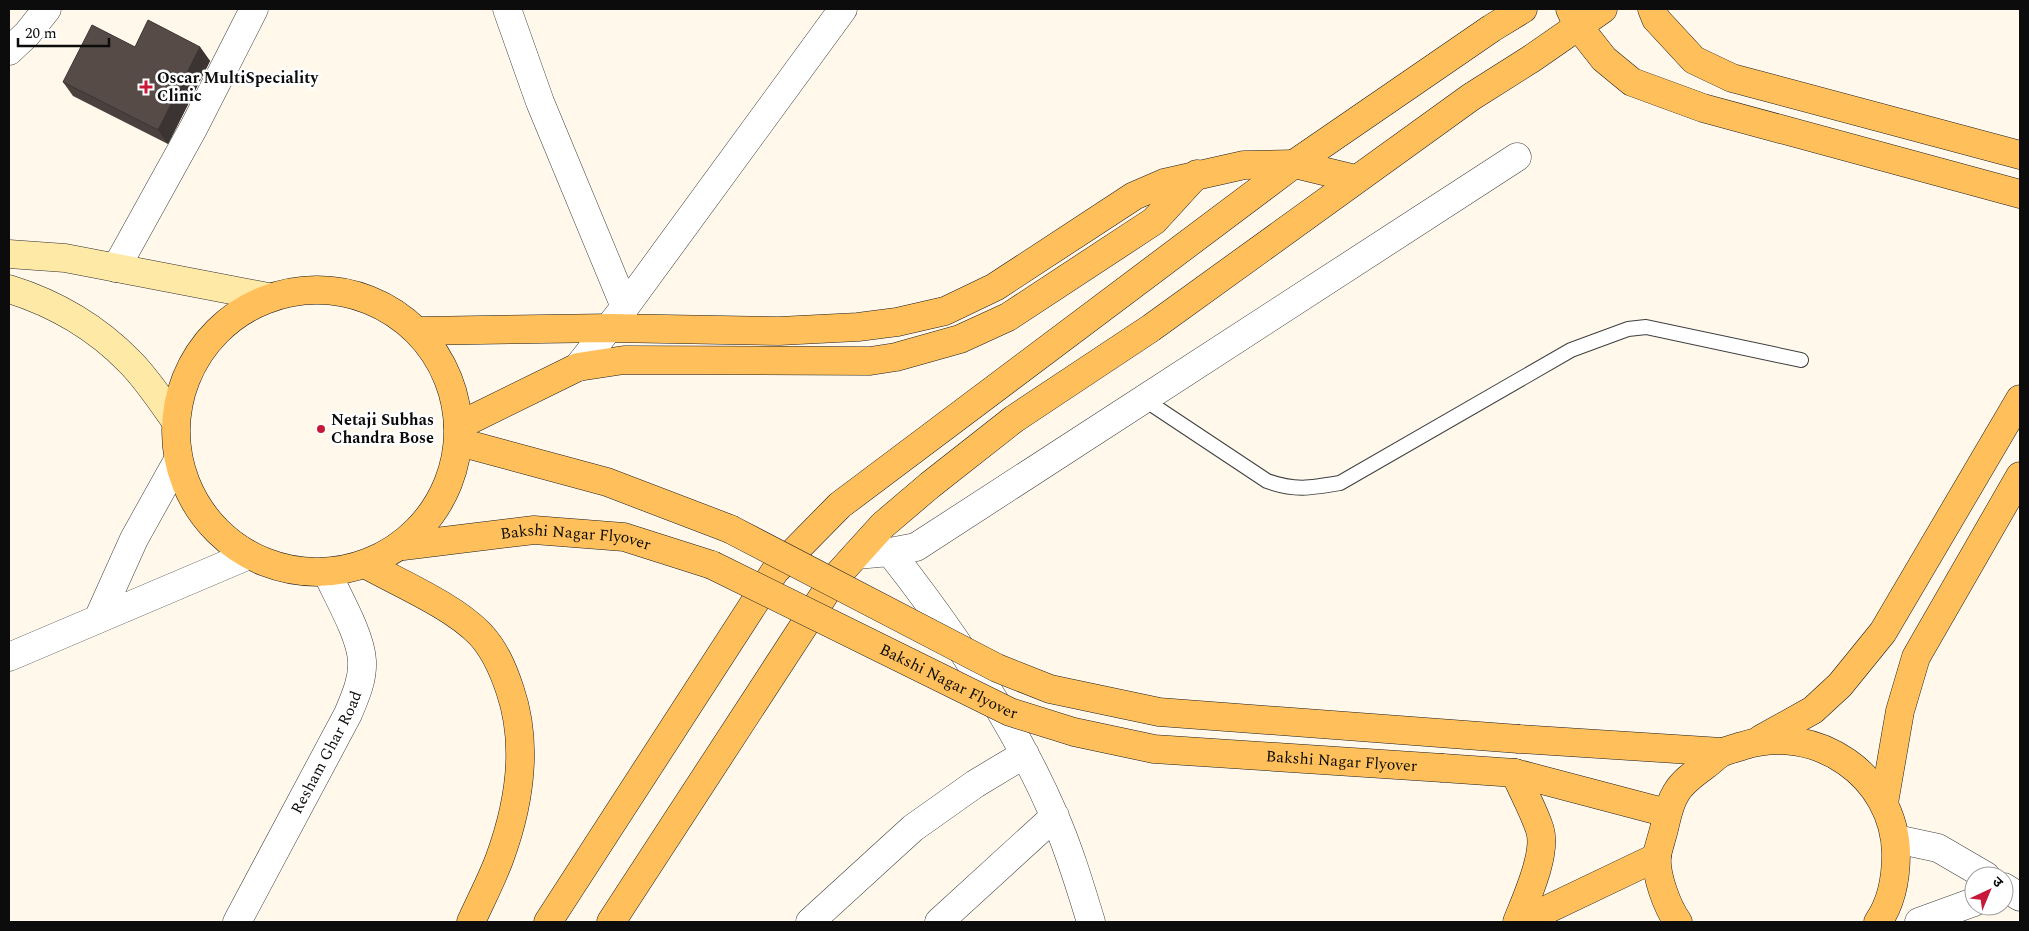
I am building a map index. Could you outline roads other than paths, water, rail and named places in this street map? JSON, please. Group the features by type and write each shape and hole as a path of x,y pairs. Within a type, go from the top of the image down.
{"main road":[{"path":"548,922 775,571 840,505 1294,164 1492,28 1523,9"},
{"path":"611,922 834,578 882,525 1014,420 1151,328 1356,178 1471,97 1531,59 1574,17 1604,9"},
{"path":"1652,9 1656,19 1694,60 1732,78 2020,155"},
{"path":"1574,17 1604,59 1632,82 1704,108 2020,194"},
{"path":"418,331 609,328 779,331 858,327 897,322 945,311 995,287 1134,196 1164,183 1197,174 1244,165 1294,164 1356,178"},
{"path":"459,434 578,367 634,360 870,361 896,357 960,339 1008,317 1154,221 1197,174"},
{"path":"9,254 65,258 268,298"},
{"path":"9,289 54,307 92,328 131,362 176,420"},
{"path":"308,289 348,292 386,306 418,331 442,364 456,402 459,434 450,482 431,517 402,546 367,565 327,573 287,569 249,555 217,531 192,498 178,460 176,420 184,380 204,345 232,316 268,298 308,289"},
{"path":"1678,922 1672,914 1660,879 1657,856 1668,813 1676,792 1692,775 1722,752 1757,741 1813,710 1840,685 1883,632 2020,399"},
{"name":"Bakshi Nagar Flyover","path":"459,434 607,482 730,529 997,668 1050,689 1158,712 1722,752"},
{"path":"1884,803 1900,711 1916,657 2020,476"},
{"name":"Bakshi Nagar Flyover","path":"402,546 534,530 624,537 712,565 1010,712 1042,724 1154,749 1515,773 1668,813"},
{"path":"367,565 449,610 479,634 501,663 516,709 521,757 516,804 499,860 470,922"},
{"path":"1757,741 1795,740 1831,751 1861,773 1884,803 1896,839 1896,876 1885,912 1878,922"},
{"path":"1515,773 1541,832 1539,861 1533,882 1516,922"},
{"path":"1522,922 1657,856"}],"street":[{"path":"9,51 27,34 47,9"},
{"path":"116,268 194,127 254,9"},
{"path":"506,9 540,102 625,307"},
{"path":"578,367 625,307 843,9"},
{"path":"856,555 890,552 916,547 1517,157"},
{"path":"98,619 134,539 178,460"},
{"path":"890,552 938,615 972,664 1024,754 1055,816 1091,922"},
{"path":"9,657 249,555"},
{"name":"Resham Ghar Road","path":"237,922 348,714 360,686 362,661 357,640 327,573"},
{"path":"810,922 912,828 975,784 1024,754"},
{"path":"939,922 1055,816"},
{"path":"1896,839 1938,848 1970,866"},
{"path":"1918,922 1964,906"}],"lane":[{"path":"1145,400 1266,482 1285,488 1309,488 1340,483 1571,350 1628,329 1646,327 1801,360"}],"place":[{"name":"Oscar MultiSpeciality Clinic","path":"146,87"},
{"name":"Netaji Subhas Chandra Bose","path":"321,429"}]}
